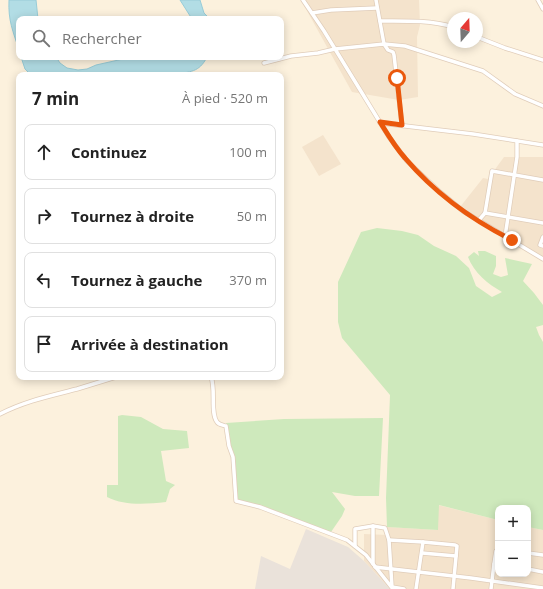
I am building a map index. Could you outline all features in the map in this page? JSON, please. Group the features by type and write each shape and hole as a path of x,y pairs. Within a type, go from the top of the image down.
{"street":[{"path":"303,0 398,150 415,169 459,208 543,260"},
{"path":"376,0 384,44 388,50 393,52 394,55 402,125"},
{"path":"538,0 543,9"},
{"path":"312,13 331,10 377,8"},
{"path":"380,21 447,26"},
{"path":"483,39 511,51 543,60"},
{"path":"284,58 335,49 384,44 413,48 483,71 515,94 543,106"},
{"path":"264,63 276,60"},
{"path":"380,122 543,145"},
{"path":"505,237 517,141"},
{"path":"479,220 485,214 492,171 543,180"},
{"path":"485,214 543,223"},
{"path":"535,254 541,245 543,237"},
{"path":"0,414 43,397 105,380"},
{"path":"212,380 214,384 214,409 216,420 218,423 226,427 229,446 232,453 236,501 260,507 347,540 355,546 393,588 404,589"},
{"path":"355,546 355,529 373,526 385,528 389,540 393,588"},
{"path":"373,526 374,566"},
{"path":"389,540 457,546 452,589"},
{"path":"416,589 423,542"},
{"path":"422,553 456,556"},
{"path":"531,553 543,555"},
{"path":"374,566 492,581 532,588 543,588"},
{"path":"491,589 495,568"},
{"path":"531,570 543,572"}],"shaded area":[{"path":"301,0 419,0 420,25 417,37 418,97 399,100 352,92"},
{"path":"323,135 341,164 319,176 302,147"},
{"path":"504,157 543,157 543,260 477,218 463,214 460,207 483,178 488,179"},
{"path":"438,505 495,519 495,577 531,577 531,528 543,530 543,589 390,589 364,561 364,534 388,535 387,527 438,530"},
{"path":"306,529 348,547 364,561 390,589 255,589 261,556 290,569"}],"green space":[{"path":"377,228 402,231 418,235 434,246 456,256 469,268 476,286 492,297 502,292 487,282 474,268 468,257 474,252 479,256 478,251 485,251 496,256 496,266 493,274 501,277 508,275 505,258 532,264 523,281 543,305 543,325 536,327 543,342 543,530 531,528 531,505 495,505 495,519 439,505 438,530 387,527 386,498 390,395 342,338 338,322 338,282 361,232"},
{"path":"118,416 141,417 163,429 187,431 189,448 161,451 166,481 175,485 170,489 166,502 143,504 128,503 107,497 107,485 118,485"},
{"path":"383,418 379,496 355,496 332,492 345,509 331,532 316,528 266,507 237,500 233,451 230,447 226,423 284,419"}],"water":[{"path":"9,0 36,0 38,16 16,16 16,40 10,20"},
{"path":"180,0 200,0 204,13 207,16 190,16"},
{"path":"22,60 58,60 67,68 78,70 118,60 205,60 201,66 190,72 28,72 25,69"}],"route":[{"path":"397,78 402,125 380,122 389,138 415,169 459,208 512,240"}]}
